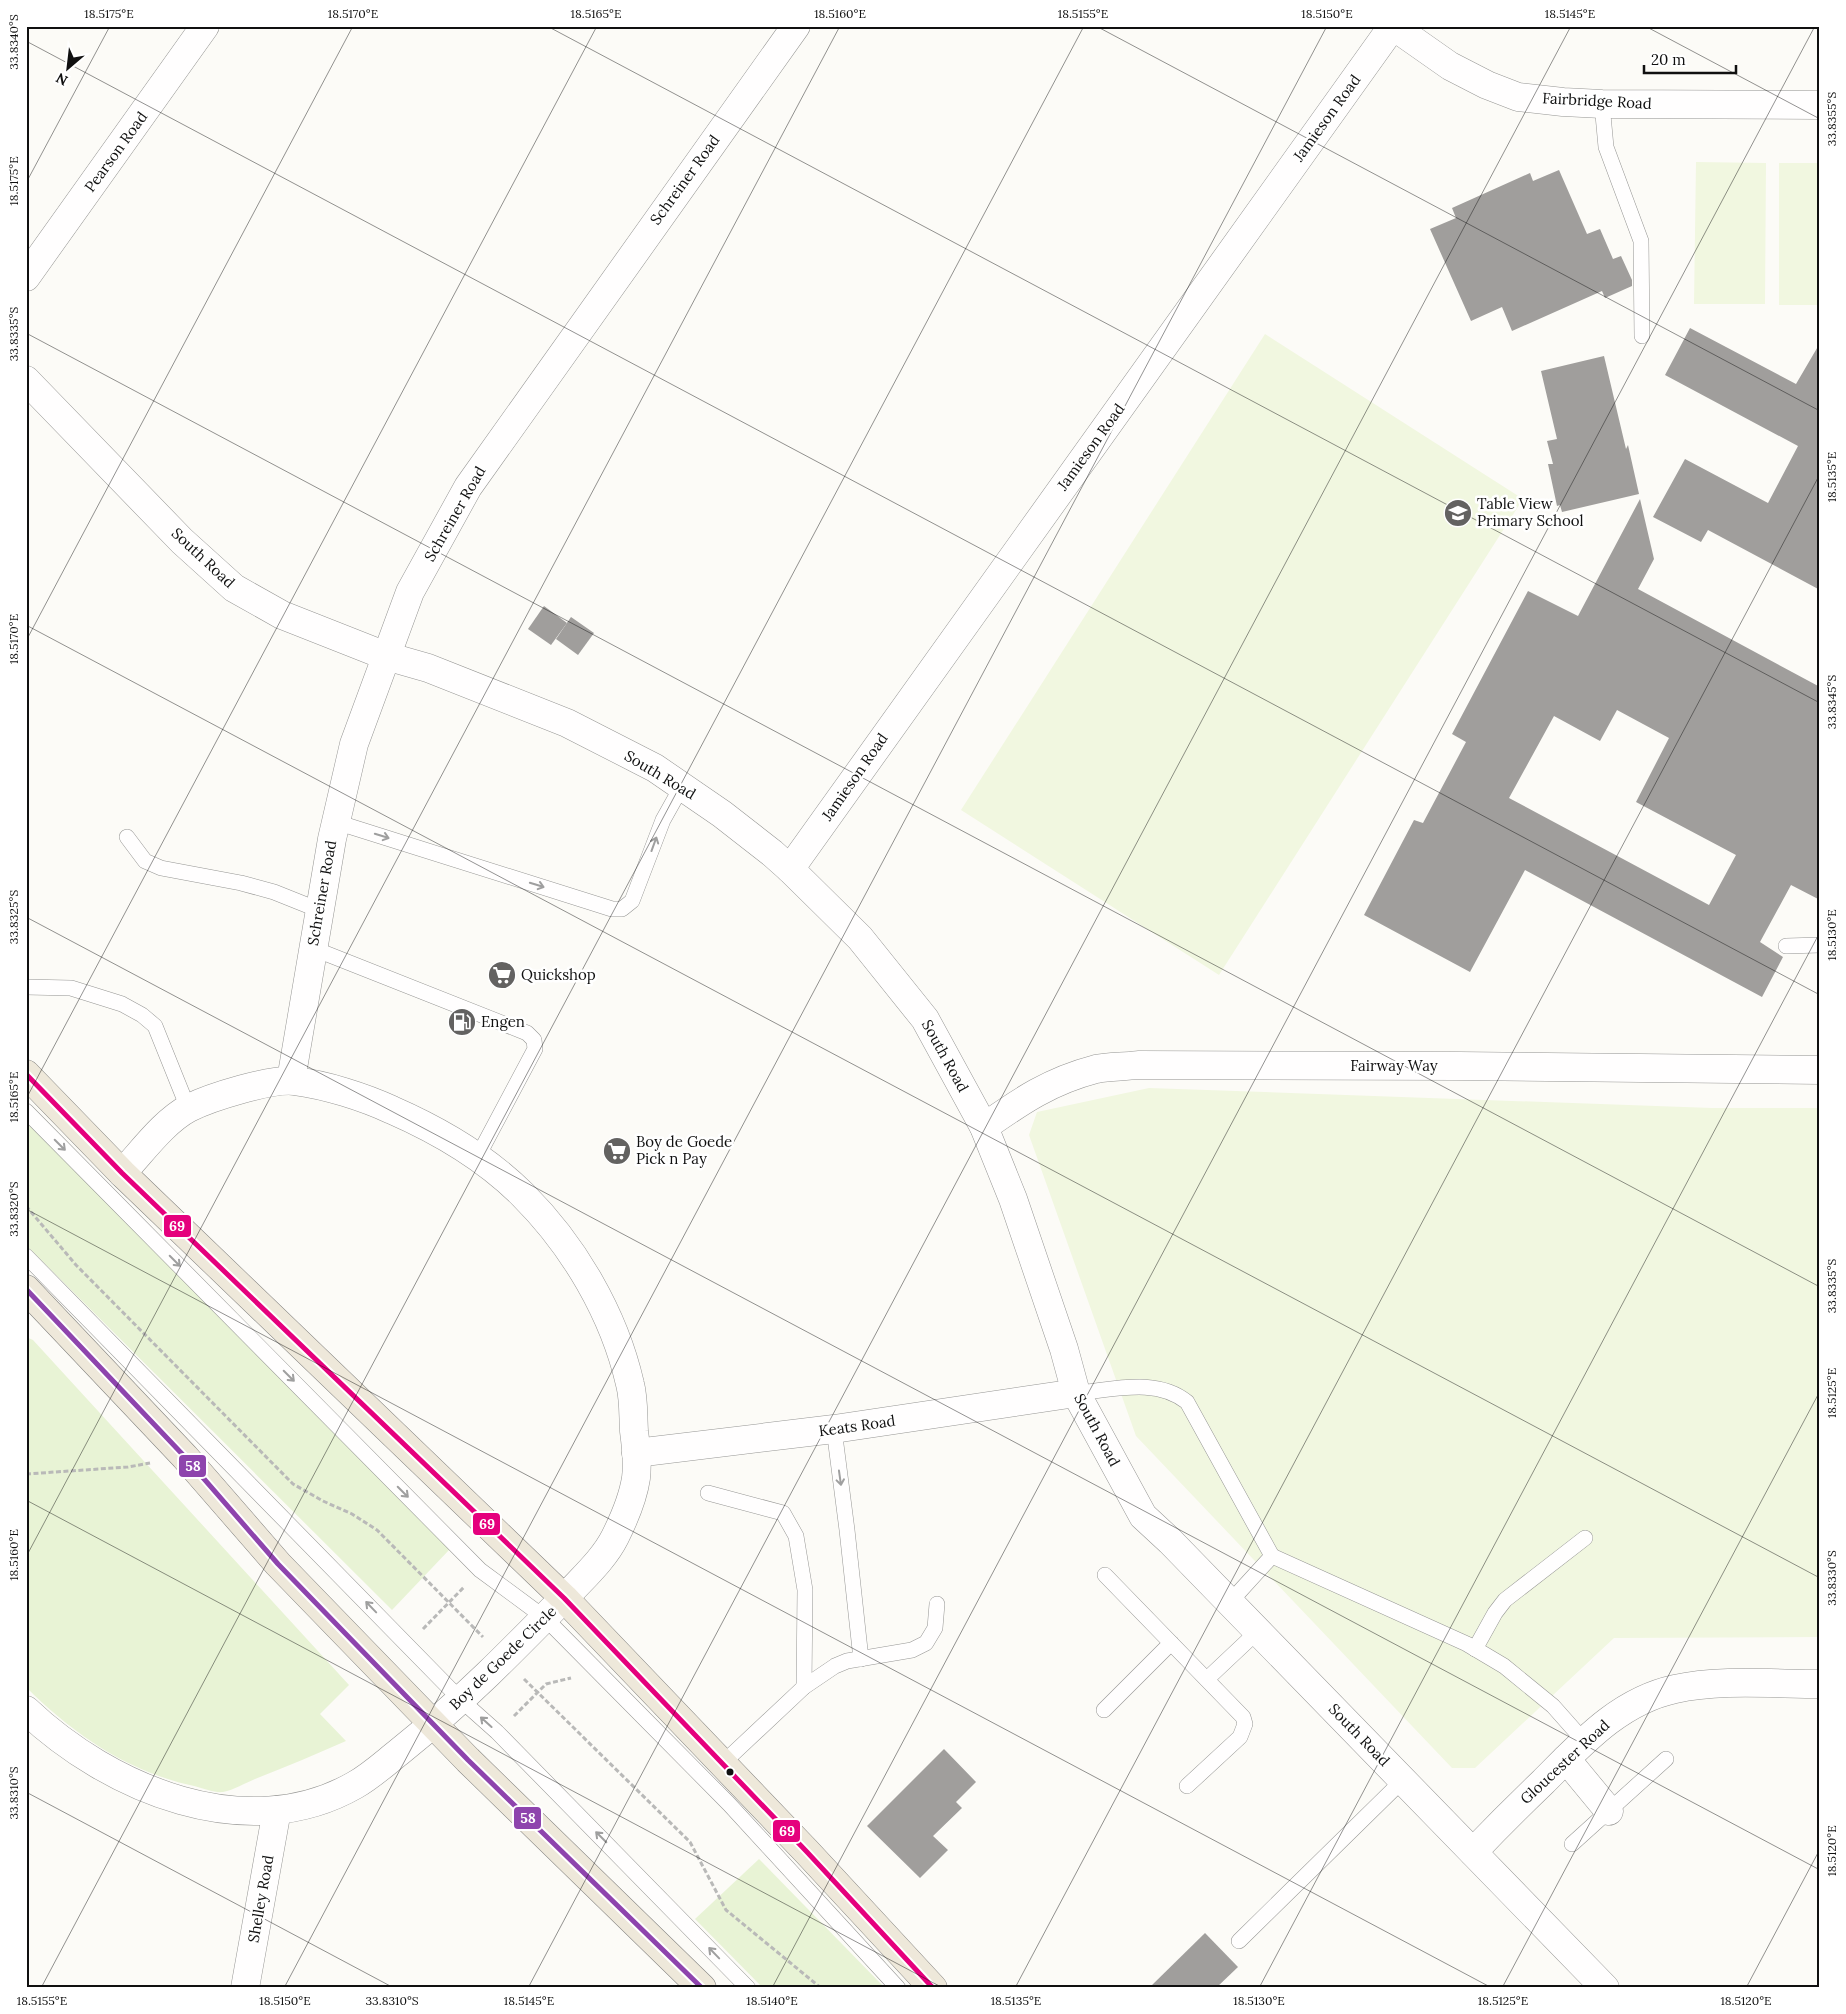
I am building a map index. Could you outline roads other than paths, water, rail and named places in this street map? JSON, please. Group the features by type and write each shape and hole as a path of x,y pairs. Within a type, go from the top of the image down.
{"main road":[{"path":"26,1074 122,1173 564,1598 933,1988"},
{"path":"26,1289 185,1457 278,1564 433,1724 702,1988"}],"street":[{"name":"Pearson Road","path":"26,277 205,26"},
{"name":"Schreiner Road","path":"291,1080 318,910 354,744 410,592 468,487 796,26"},
{"name":"Fairbridge Road","path":"1392,27 1450,66 1487,85 1518,96 1563,102 1602,104 1820,105"},
{"name":"Jamieson Road","path":"790,869 1392,27"},
{"name":"South Road","path":"27,382 182,541 234,588 282,615 386,656 428,668 567,723 655,768 722,814 790,869 860,938 925,1019 984,1127 1013,1199 1064,1349 1076,1393 1143,1516 1230,1602 1605,1988"},
{"name":"Fairway Way","path":"984,1127 1026,1097 1055,1082 1097,1069 1138,1065 1820,1070"},
{"name":"Boy de Goede Circle","path":"26,1710 71,1746 102,1766 168,1796 202,1806 232,1811 254,1812 276,1810 331,1796 356,1784 462,1700 545,1618 594,1566 614,1541 626,1513 636,1476 631,1386 614,1334 580,1266 522,1194 454,1141 414,1119 378,1103 321,1086 291,1080 240,1089 188,1108 166,1126 122,1173"},
{"name":"Keats Road","path":"636,1453 834,1430 1076,1393"},
{"name":"Gloucester Road","path":"1473,1852 1596,1729 1624,1709 1653,1696 1675,1689 1713,1684 1820,1684"},
{"path":"1575,1750 1609,1810"},
{"name":"Shelley Road","path":"244,1988 276,1810"}],"lane":[{"path":"1602,104 1606,147 1641,240 1642,336"},
{"path":"336,822 612,909 622,909 632,901 663,820 682,786"},
{"path":"127,836 139,856 145,861 161,868 241,882 274,892 318,910"},
{"path":"1786,946 1820,945"},
{"path":"312,948 527,1034 534,1040 535,1049 477,1158"},
{"path":"26,987 71,988 122,1004 142,1015 155,1026 188,1108"},
{"path":"26,1110 480,1570 545,1618 729,1804 898,1988"},
{"path":"26,1256 748,1988"},
{"path":"1076,1393 1151,1387 1170,1391 1187,1402 1272,1556 1476,1649 1504,1666 1553,1706 1575,1750"},
{"path":"834,1430 861,1659"},
{"path":"708,1493 783,1513 796,1536 806,1590 804,1688"},
{"path":"1476,1649 1495,1612 1505,1600 1586,1538"},
{"path":"1230,1602 1272,1556"},
{"path":"1105,1575 1244,1717 1245,1724 1240,1737 1187,1786"},
{"path":"722,1764 804,1688 835,1666 861,1659 912,1650 926,1643 935,1628 938,1604"},
{"path":"1206,1679 1258,1631"},
{"path":"1104,1710 1171,1643"},
{"path":"1572,1844 1666,1759"},
{"path":"1239,1940 1403,1780"}],"place":[{"name":"Table View Primary School","path":"1458,513"},
{"name":"Quickshop","path":"502,975"},
{"name":"Engen","path":"462,1022"},
{"name":"Boy de Goede Pick n Pay","path":"617,1151"}]}
